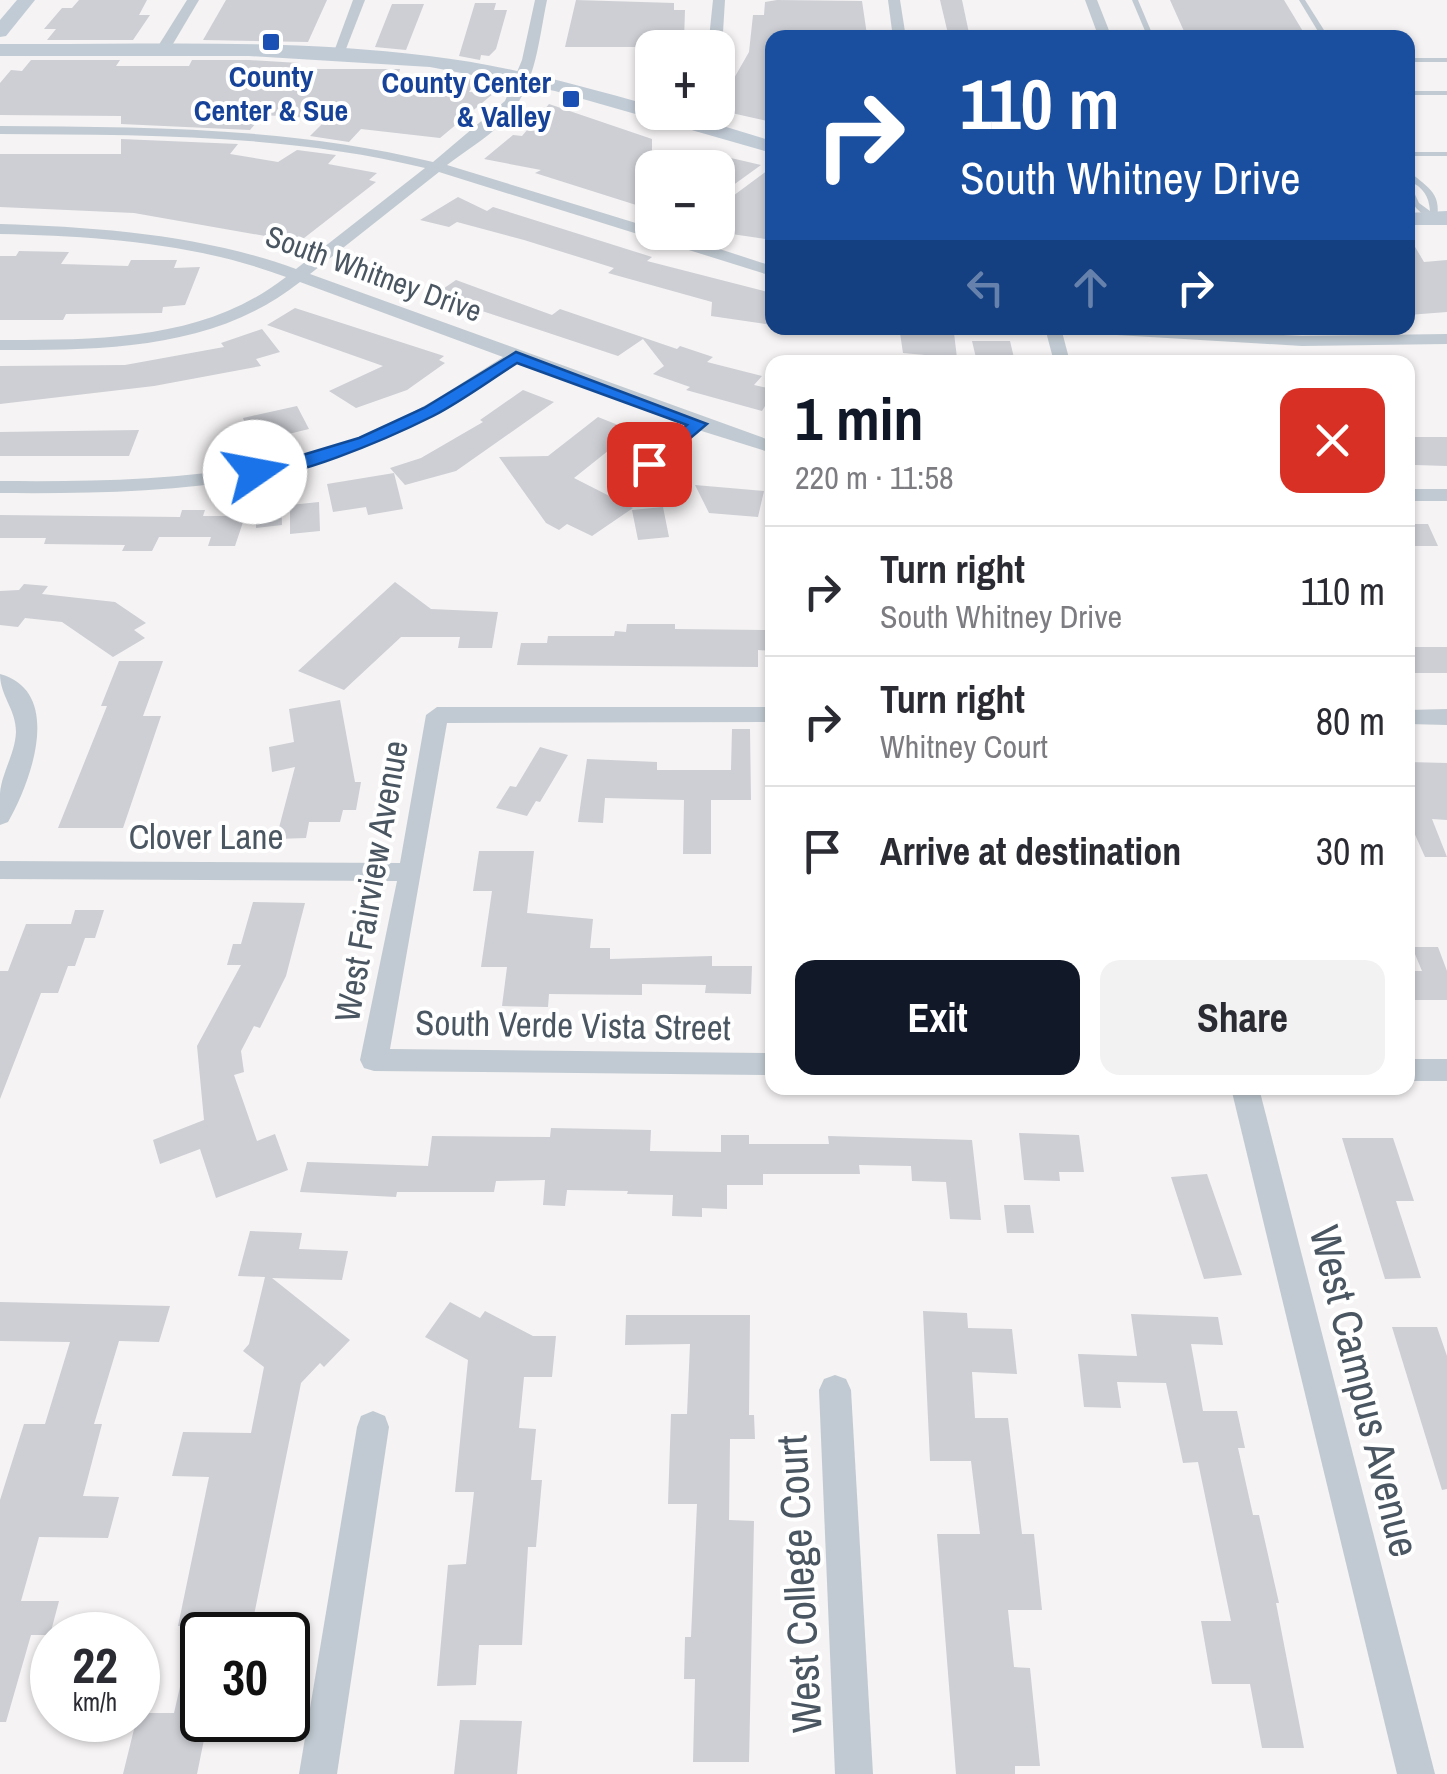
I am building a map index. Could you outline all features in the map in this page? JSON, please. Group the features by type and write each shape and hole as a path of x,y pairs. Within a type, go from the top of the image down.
{"street":[{"path":"0,32 26,0"},
{"path":"162,51 192,0"},
{"path":"337,54 360,0"},
{"path":"0,345 92,345 161,337 220,320 269,298 302,276 504,114 517,98 524,78 541,0"},
{"path":"716,30 719,0"},
{"path":"894,0 899,30"},
{"path":"1092,0 1103,30"},
{"path":"0,50 337,54 456,65 635,105"},
{"path":"0,130 244,136 362,151 437,168 765,269"},
{"path":"716,130 765,146"},
{"path":"1415,219 1441,218"},
{"name":"South Whitney Drive","path":"0,229 112,234 200,248 302,276 699,424 765,445"},
{"path":"1192,335 1302,342 1447,339"},
{"path":"0,487 110,488 285,467 365,441 430,411 516,356"},
{"path":"1415,494 1447,495"},
{"path":"0,816 26,757 30,728 8,687"},
{"name":"West Fairview Avenue","path":"374,1060 437,715 765,715"},
{"path":"1415,717 1447,717"},
{"name":"Clover Lane","path":"0,870 411,872"},
{"name":"South Verde Vista Street","path":"374,1060 765,1064"},
{"path":"1415,1070 1447,1070"},
{"name":"West Campus Avenue","path":"1247,1095 1416,1774"},
{"name":"West College Court","path":"835,1390 854,1774"},
{"path":"318,1774 373,1427"}],"lane":[{"path":"1134,0 1147,30"},
{"path":"1302,0 1321,30"},
{"path":"1415,60 1447,60"},
{"path":"1415,93 1447,93"},
{"path":"1415,154 1447,154"},
{"path":"1415,182 1422,182 1441,218"},
{"path":"1415,201 1441,218"},
{"path":"649,464 699,424"}],"building":[{"path":"79,0 147,0 139,15 150,15 133,40 47,40 56,29 44,29 62,8 72,8"},
{"path":"226,0 327,0 308,42 203,40"},
{"path":"576,0 674,3 674,10 685,10 684,30 635,30 635,47 565,47"},
{"path":"777,0 862,1 866,30 765,30 765,120 735,114 735,76 749,52 753,15 764,15 765,2"},
{"path":"940,0 962,0 968,30 947,30"},
{"path":"1170,0 1284,0 1302,30 1183,30"},
{"path":"475,3 496,3 494,10 507,10 496,49 489,56 481,55 480,60 459,56"},
{"path":"392,4 424,4 406,50 375,47"},
{"path":"31,60 120,60 116,66 189,66 192,60 249,60 299,63 296,69 400,69 398,76 453,75 476,80 469,92 494,93 440,138 361,129 349,142 310,136 327,119 263,115 250,130 121,124 121,116 0,115 0,83 11,70 22,71"},
{"path":"549,104 652,139 652,150 635,150 635,205 535,173 541,170 484,159 513,135 522,136"},
{"path":"121,139 238,144 230,154 278,162 297,150 336,155 328,164 377,173 369,180 376,182 299,242 134,213 0,207 0,154 121,154"},
{"path":"735,159 761,165 735,184"},
{"path":"765,172 765,239 735,235 735,194"},
{"path":"458,197 487,211 493,207 652,257 647,261 765,291 765,324 711,316 712,302 608,273 614,268 524,240 457,222 449,227 420,220"},
{"path":"1415,247 1424,262 1447,260 1447,312 1415,314"},
{"path":"19,251 69,252 61,264 128,266 131,260 177,260 174,268 200,267 185,305 163,307 162,313 66,314 63,320 0,320 0,256 16,256"},
{"path":"456,280 552,315 560,309 677,349 680,346 713,357 707,362 762,376 754,385 765,387 765,406 762,411 686,390 690,387 653,374 664,366 643,339 618,356 434,295"},
{"path":"295,308 444,356 439,360 445,363 407,390 356,408 329,391 383,366 267,325"},
{"path":"262,329 280,352 256,359 261,366 154,386 0,404 0,366 125,365 224,347 221,343"},
{"path":"900,335 954,335 957,355 903,353"},
{"path":"972,341 1010,341 1013,355 975,355"},
{"path":"523,390 554,402 456,471 405,485 390,468 421,458 483,422 480,420"},
{"path":"297,406 309,429 260,441 258,437 250,438 243,418"},
{"path":"598,417 633,431 574,478 633,508 592,536 567,524 559,530 546,523 499,457 548,456"},
{"path":"139,430 129,456 0,456 0,432"},
{"path":"1415,437 1447,437 1447,466 1415,465"},
{"path":"394,473 403,509 368,515 366,507 333,512 327,484"},
{"path":"695,485 764,491 758,517 709,513"},
{"path":"281,496 282,525 256,528 256,499"},
{"path":"319,502 320,531 290,534 290,505"},
{"path":"663,507 669,537 638,540 632,510"},
{"path":"182,510 205,510 203,516 245,516 235,546 208,546 211,537 159,537 152,551 122,551 125,545 44,544 46,538 0,538 0,515 180,517"},
{"path":"1415,524 1428,524 1438,546 1415,546"},
{"path":"395,582 431,609 498,612 492,648 458,648 460,637 401,637 344,690 298,671"},
{"path":"24,584 48,586 42,594 115,602 146,623 134,630 145,638 113,657 62,622 25,618 18,627 0,625 0,591 19,590"},
{"path":"627,624 765,630 765,650 758,650 758,667 517,665 521,643 547,643 548,636 614,636 615,631 626,632"},
{"path":"1415,647 1447,647 1447,673 1415,673"},
{"path":"119,661 163,661 143,716 161,716 123,828 58,828 107,706 101,706"},
{"path":"340,700 355,782 361,782 356,810 343,810 340,822 309,822 306,838 276,839 295,767 272,772 269,747 294,742 289,709"},
{"path":"732,729 750,729 751,800 711,800 711,854 683,854 684,800 605,798 603,823 578,822 587,759 657,762 657,770 731,770"},
{"path":"540,747 568,755 540,802 536,801 527,816 496,808 510,786 516,787"},
{"path":"1415,762 1447,763 1447,820 1432,819 1447,857 1425,857 1415,835"},
{"path":"479,851 534,851 527,913 593,919 590,948 610,948 610,959 712,956 712,966 752,966 751,994 705,993 706,985 642,984 642,995 549,994 548,1007 502,1006 507,967 481,967 492,891 473,891"},
{"path":"253,902 305,903 286,976 260,1028 254,1026 241,1051 244,1072 234,1075 257,1141 275,1134 288,1170 216,1198 200,1149 160,1164 153,1140 204,1120 197,1046 241,965 227,965 233,944 241,944"},
{"path":"75,910 104,910 95,938 85,938 75,966 68,966 58,993 41,993 0,1099 0,971 8,971 26,924 71,924"},
{"path":"1415,947 1438,947 1447,971 1447,1000 1415,1000 1415,971 1422,971"},
{"path":"551,1128 651,1130 650,1151 721,1152 721,1135 749,1135 749,1144 829,1144 828,1136 972,1140 981,1220 950,1219 946,1182 912,1181 911,1166 859,1165 860,1174 763,1174 763,1185 727,1185 727,1209 702,1208 702,1217 672,1216 673,1195 627,1194 628,1191 567,1190 565,1206 543,1205 545,1180 496,1181 494,1192 397,1192 396,1197 300,1192 307,1162 428,1166 432,1136 550,1137"},
{"path":"1019,1133 1079,1135 1084,1172 1059,1172 1060,1181 1024,1180"},
{"path":"1342,1138 1393,1138 1414,1201 1396,1201 1421,1278 1385,1279"},
{"path":"1207,1174 1242,1275 1204,1279 1171,1177"},
{"path":"1004,1205 1030,1205 1034,1233 1007,1233"},
{"path":"250,1231 302,1233 299,1249 348,1251 342,1280 272,1278 350,1340 324,1367 320,1363 301,1383 255,1612 181,1612 209,1477 172,1476 183,1432 251,1433 264,1367 243,1351 249,1344 265,1277 238,1276"},
{"path":"0,1302 170,1306 159,1342 119,1341 94,1424 102,1424 83,1496 119,1497 108,1538 39,1537 21,1601 59,1601 56,1612 30,1612 30,1638 6,1722 0,1722 0,1500 24,1424 45,1424 70,1342 0,1341"},
{"path":"450,1302 480,1318 485,1311 533,1336 556,1336 552,1377 524,1377 519,1428 536,1429 531,1480 542,1480 536,1547 528,1547 522,1645 479,1645 476,1685 437,1686 448,1565 466,1564 474,1492 455,1492 468,1360 425,1337"},
{"path":"923,1311 967,1313 968,1328 1012,1329 1017,1374 972,1372 975,1418 1008,1418 1022,1534 1034,1534 1042,1610 1008,1610 1014,1667 1030,1668 1040,1766 1015,1766 1015,1774 956,1774 937,1534 980,1534 971,1461 930,1461"},
{"path":"1131,1314 1218,1317 1223,1345 1191,1344 1203,1411 1237,1411 1245,1448 1238,1448 1253,1515 1259,1515 1279,1603 1304,1748 1262,1748 1250,1684 1212,1684 1201,1621 1231,1621 1198,1462 1183,1463 1166,1383 1117,1382 1121,1408 1084,1407 1078,1354 1137,1356"},
{"path":"626,1315 750,1315 749,1415 754,1415 755,1439 730,1439 729,1520 754,1521 749,1762 693,1762 695,1679 684,1679 685,1637 691,1637 697,1504 668,1504 671,1414 687,1414 690,1344 625,1345"},
{"path":"1392,1327 1437,1327 1447,1356 1447,1489 1442,1490"},
{"path":"180,1687 180,1742 204,1742 197,1774 123,1774 131,1742 160,1742 160,1713 174,1713"},
{"path":"460,1720 522,1721 517,1774 454,1774"}],"place":[{"name":"County Center & Sue","path":"271,42"},
{"name":"County Center & Valley","path":"571,99"}],"route":[{"path":"255,472 285,467 365,441 430,411 516,356 699,424 649,464"}]}
